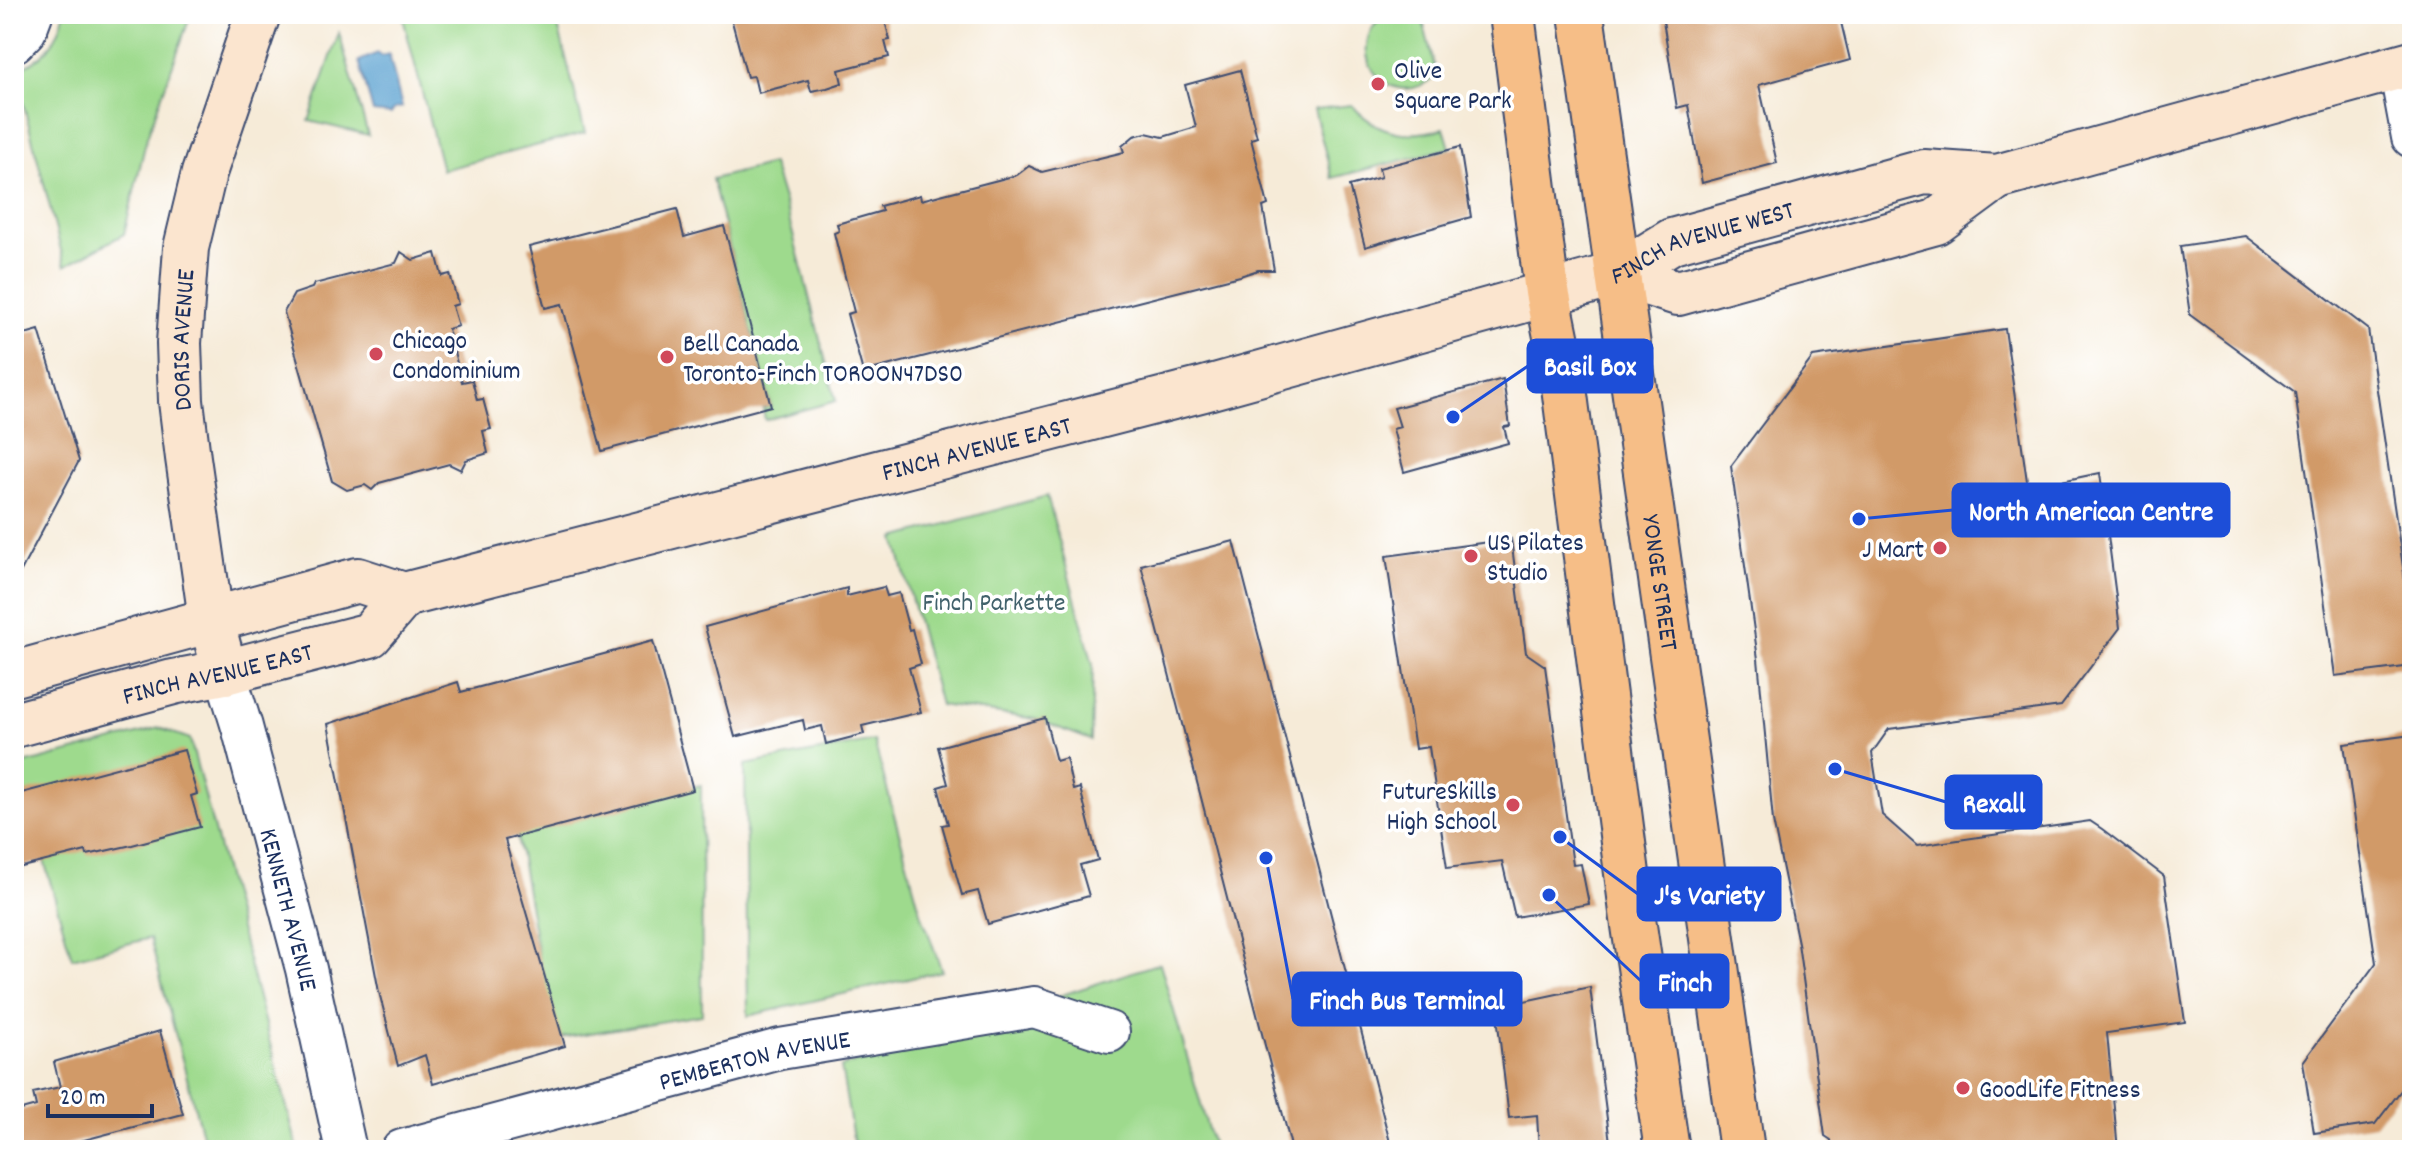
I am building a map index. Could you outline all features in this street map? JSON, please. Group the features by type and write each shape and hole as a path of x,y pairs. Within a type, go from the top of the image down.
{"main road":[{"name":"DORIS AVENUE","path":"225,672 211,619 181,401 180,327 186,248 204,173 258,14"},
{"path":"1512,14 1547,292 1560,356 1632,912 1667,1150"},
{"name":"YONGE STREET","path":"1581,14 1742,1150"},
{"name":"FINCH AVENUE WEST","path":"1547,292 1618,274 1672,241 1924,172 1997,177 2406,65"},
{"name":"FINCH AVENUE EAST","path":"14,674 358,580 404,595 1190,393 1547,292"},
{"name":"FINCH AVENUE EAST","path":"14,725 173,682 370,635 404,595"}],"street":[{"path":"2406,65 2412,137"},
{"name":"KENNETH AVENUE","path":"225,672 306,969 346,1150"},
{"name":"PEMBERTON AVENUE","path":"402,1150 780,1049 1034,1007 1109,1032"}],"green space":[{"path":"64,14 191,14 147,137 124,234 65,266 15,71 41,56 58,34"},
{"path":"402,14 555,14 585,133 442,170"},
{"path":"1389,14 1421,14 1437,76 1417,87 1400,88 1385,82 1374,71 1368,57 1367,41 1374,26"},
{"path":"339,33 368,135 309,121"},
{"path":"1352,105 1372,122 1394,132 1418,133 1444,128 1450,148 1332,178 1314,109"},
{"path":"772,164 836,401 765,420 763,409 771,406 712,179"},
{"name":"Finch Parkette","path":"1047,496 1093,664 1091,740 1035,719 940,705 895,538"},
{"path":"159,728 190,739 298,1150 206,1150 150,938 72,958 17,766"},
{"path":"874,741 920,910 942,971 748,1016 745,765"},
{"path":"701,785 702,1015 553,1039 515,825"},
{"path":"1160,963 1214,1150 855,1150 841,1067"}],"water":[{"path":"378,53 381,56 389,54 402,107 394,109 391,114 373,112 359,61"}],"building":[{"path":"730,14 883,14 890,40 885,41 889,57 839,70 842,83 827,88 811,91 808,80 758,93 754,76 747,77"},
{"path":"1662,14 1839,14 1850,60 1759,85 1777,163 1702,183 1688,105 1677,108"},
{"path":"1240,70 1257,137 1251,139 1268,205 1263,207 1274,270 1258,270 863,372 847,314 854,312 834,233 839,231 837,224 882,211 880,206 920,195 921,200 1017,175 1029,166 1042,172 1124,152 1122,146 1134,136 1146,133 1163,137 1196,127 1185,85"},
{"path":"1460,147 1471,217 1365,247 1349,186 1381,177 1379,168"},
{"name":"Bell Canada Toronto-Finch TOROON47DS0","path":"677,209 684,237 724,226 771,406 602,451 562,304 545,308 529,247"},
{"path":"2246,236 2368,329 2412,628 2412,666 2335,676 2295,392 2190,315 2180,246"},
{"name":"Chicago Condominium","path":"401,252 413,260 436,253 442,276 450,274 458,304 452,306 458,326 448,329 462,382 472,380 477,400 483,399 491,429 483,431 488,453 466,460 461,470 449,464 379,483 372,490 365,485 347,490 332,481 284,312 294,294 312,288 314,284 396,263"},
{"path":"2005,329 2028,488 2100,473 2120,628 2061,706 1889,729 1872,753 1882,815 1917,846 2090,821 2102,829 2164,876 2185,1022 2107,1033 2118,1150 1832,1150 1831,1140 1825,1136 1798,943 1773,821 1758,659 1731,466 1813,357"},
{"path":"39,330 79,461 14,584 14,337"},
{"path":"1503,379 1510,426 1504,427 1508,443 1404,472 1393,429 1400,427 1394,408"},
{"path":"1511,539 1526,653 1545,666 1573,865 1581,864 1589,904 1515,917 1502,861 1447,868 1429,747 1415,749 1386,556"},
{"path":"1234,541 1392,1150 1292,1150 1141,565"},
{"path":"884,587 887,596 899,593 909,630 912,629 921,664 909,668 921,712 862,726 864,734 826,744 822,726 805,730 803,720 735,737 705,627 847,588 847,596"},
{"path":"653,641 693,790 505,840 565,1046 433,1084 425,1055 398,1066 379,992 328,724 458,682 461,692"},
{"path":"1045,718 1056,761 1066,758 1073,790 1080,788 1098,860 1080,865 1089,896 988,924 978,891 962,895 942,825 948,824 938,787 948,784 938,747"},
{"path":"2412,735 2412,1076 2375,1124 2314,1133 2303,1062 2376,963 2344,744"},
{"path":"184,750 197,794 191,796 200,827 132,845 87,855 86,851 14,869 14,795"},
{"path":"1590,987 1611,1150 1539,1150 1537,1115 1509,1118 1496,1007"},
{"path":"160,1031 183,1114 46,1150 14,1150 14,1112 36,1106 33,1093 60,1087 54,1062"}],"place":[{"name":"Olive Square Park","path":"1378,84"},
{"name":"Chicago Condominium","path":"376,354"},
{"name":"Bell Canada Toronto-Finch TOROON47DS0","path":"667,357"},
{"name":"Basil Box","path":"1453,417"},
{"name":"North American Centre","path":"1859,519"},
{"name":"J Mart","path":"1940,548"},
{"name":"US Pilates Studio","path":"1471,556"},
{"name":"Rexall","path":"1835,769"},
{"name":"FutureSkills High School","path":"1513,805"},
{"name":"J's Variety","path":"1560,837"},
{"name":"Finch Bus Terminal","path":"1266,858"},
{"name":"Finch","path":"1549,895"},
{"name":"GoodLife Fitness","path":"1963,1088"}]}
